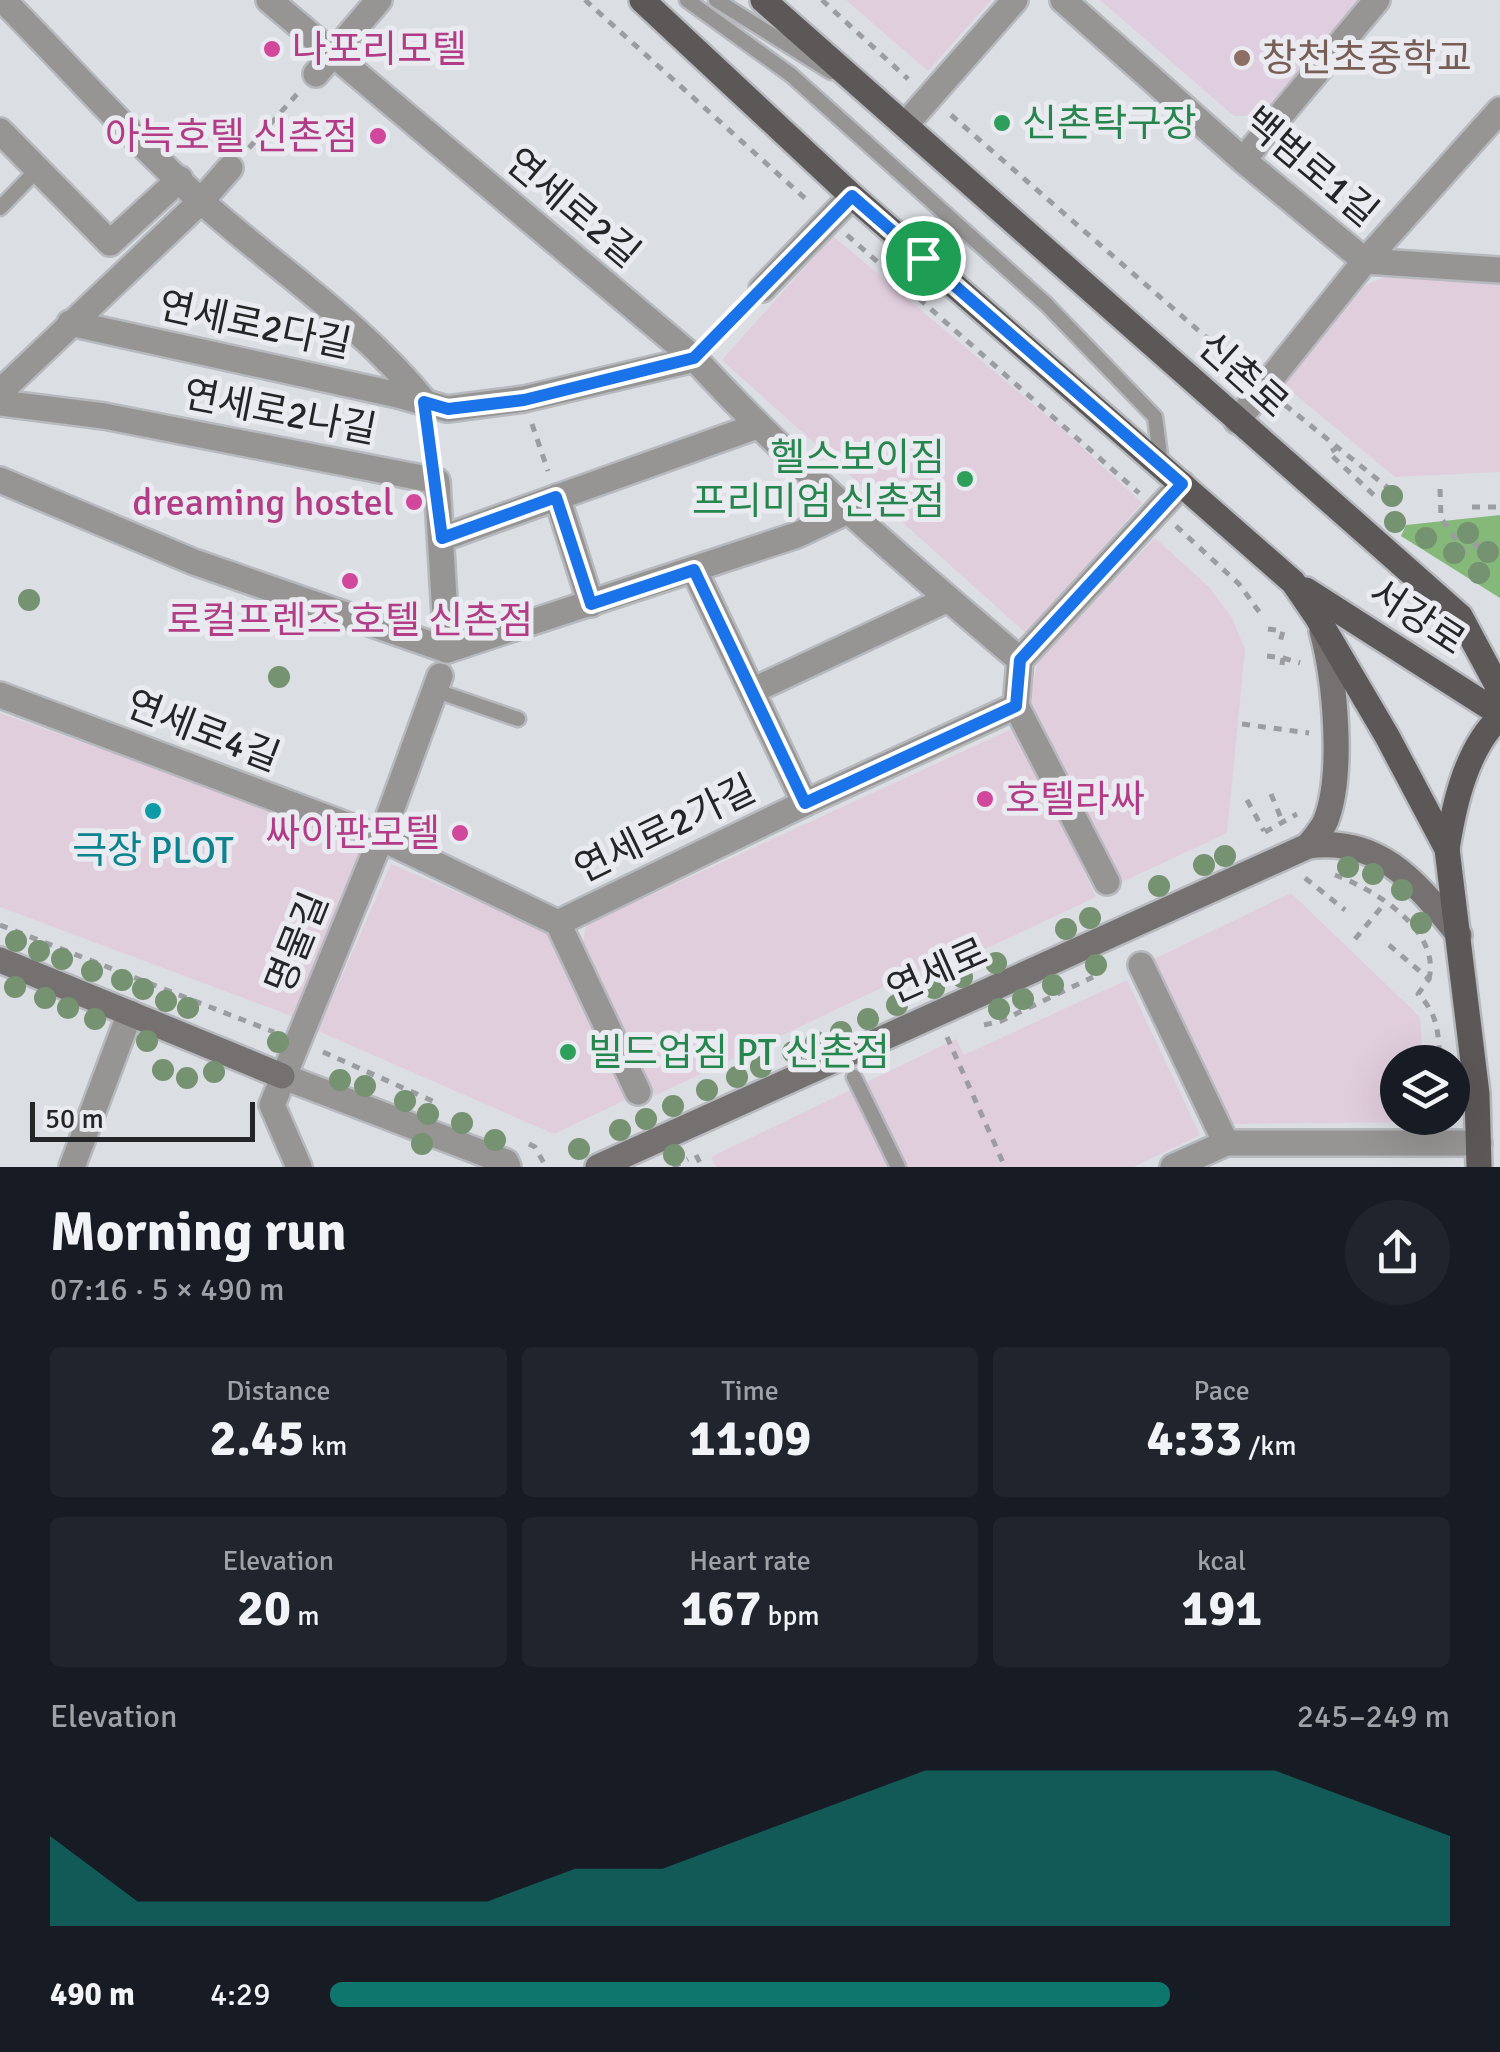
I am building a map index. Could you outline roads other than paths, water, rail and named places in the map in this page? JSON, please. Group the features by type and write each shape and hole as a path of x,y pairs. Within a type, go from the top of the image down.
{"main road":[{"path":"642,0 852,196 1293,582 1318,617 1447,849"},
{"name":"신촌로","path":"763,0 1460,616 1498,685 1500,702"},
{"name":"서강로","path":"1293,582 1500,716"},
{"name":"서강로","path":"1460,616 1500,650"},
{"path":"1479,1155 1477,1094 1447,849 1453,807 1479,744 1500,716"}],"street":[{"name":"연세로2다길","path":"3,0 201,200 406,379 424,402"},
{"name":"연세로2길","path":"269,0 324,65 694,358 756,426 1020,660"},
{"path":"324,65 380,0"},
{"path":"906,124 1015,0"},
{"name":"백범로1길","path":"1063,0 1243,160 1365,261 1500,270"},
{"path":"1243,160 1377,0"},
{"path":"1238,421 1365,261 1500,110"},
{"path":"0,131 110,243 180,179"},
{"path":"201,200 230,168"},
{"path":"762,289 852,196"},
{"name":"연세로2다길","path":"0,392 201,200"},
{"name":"연세로2다길","path":"70,323 448,409 524,400 694,358"},
{"name":"연세로2나길","path":"0,403 104,416 437,481 442,538"},
{"path":"448,650 442,538 756,426"},
{"path":"0,480 194,562 448,650 797,535 848,511"},
{"path":"1107,882 1016,706 1020,660 1182,484"},
{"path":"556,497 591,604"},
{"name":"연세로2가길","path":"694,570 805,803"},
{"path":"752,691 948,599"},
{"path":"1308,846 1327,819 1335,746 1329,656 1318,617"},
{"path":"380,838 439,683"},
{"name":"연세로4길","path":"0,695 380,838 558,923"},
{"name":"연세로2가길","path":"558,923 1016,706"},
{"name":"명물길","path":"294,1165 272,1105 380,838"},
{"path":"1308,846 1330,843 1373,854 1416,884 1459,935"},
{"name":"연세로","path":"598,1167 1308,846"},
{"path":"558,923 638,1092"},
{"path":"0,960 282,1076 506,1162 508,1167"},
{"path":"1141,966 1226,1143"},
{"path":"72,1167 130,1013"},
{"path":"1173,1167 1226,1143 1479,1155"}],"lane":[{"path":"686,0 791,75 1046,304 1154,417 1162,467"},
{"path":"716,0 874,99"},
{"path":"0,208 38,170"},
{"path":"439,683 518,719"},
{"path":"854,1077 898,1167"}],"place":[{"name":"나포리모텔","path":"272,49"},
{"name":"창천초중학교","path":"1242,58"},
{"name":"신촌탁구장","path":"1002,123"},
{"name":"아늑호텔 신촌점","path":"378,136"},
{"name":"헬스보이짐 프리미엄 신촌점","path":"965,479"},
{"name":"dreaming hostel","path":"414,502"},
{"name":"로컬프렌즈 호텔 신촌점","path":"350,581"},
{"name":"호텔라싸","path":"985,799"},
{"name":"극장 PLOT","path":"153,811"},
{"name":"싸이판모텔","path":"460,833"},
{"name":"빌드업짐 PT 신촌점","path":"568,1052"}]}
